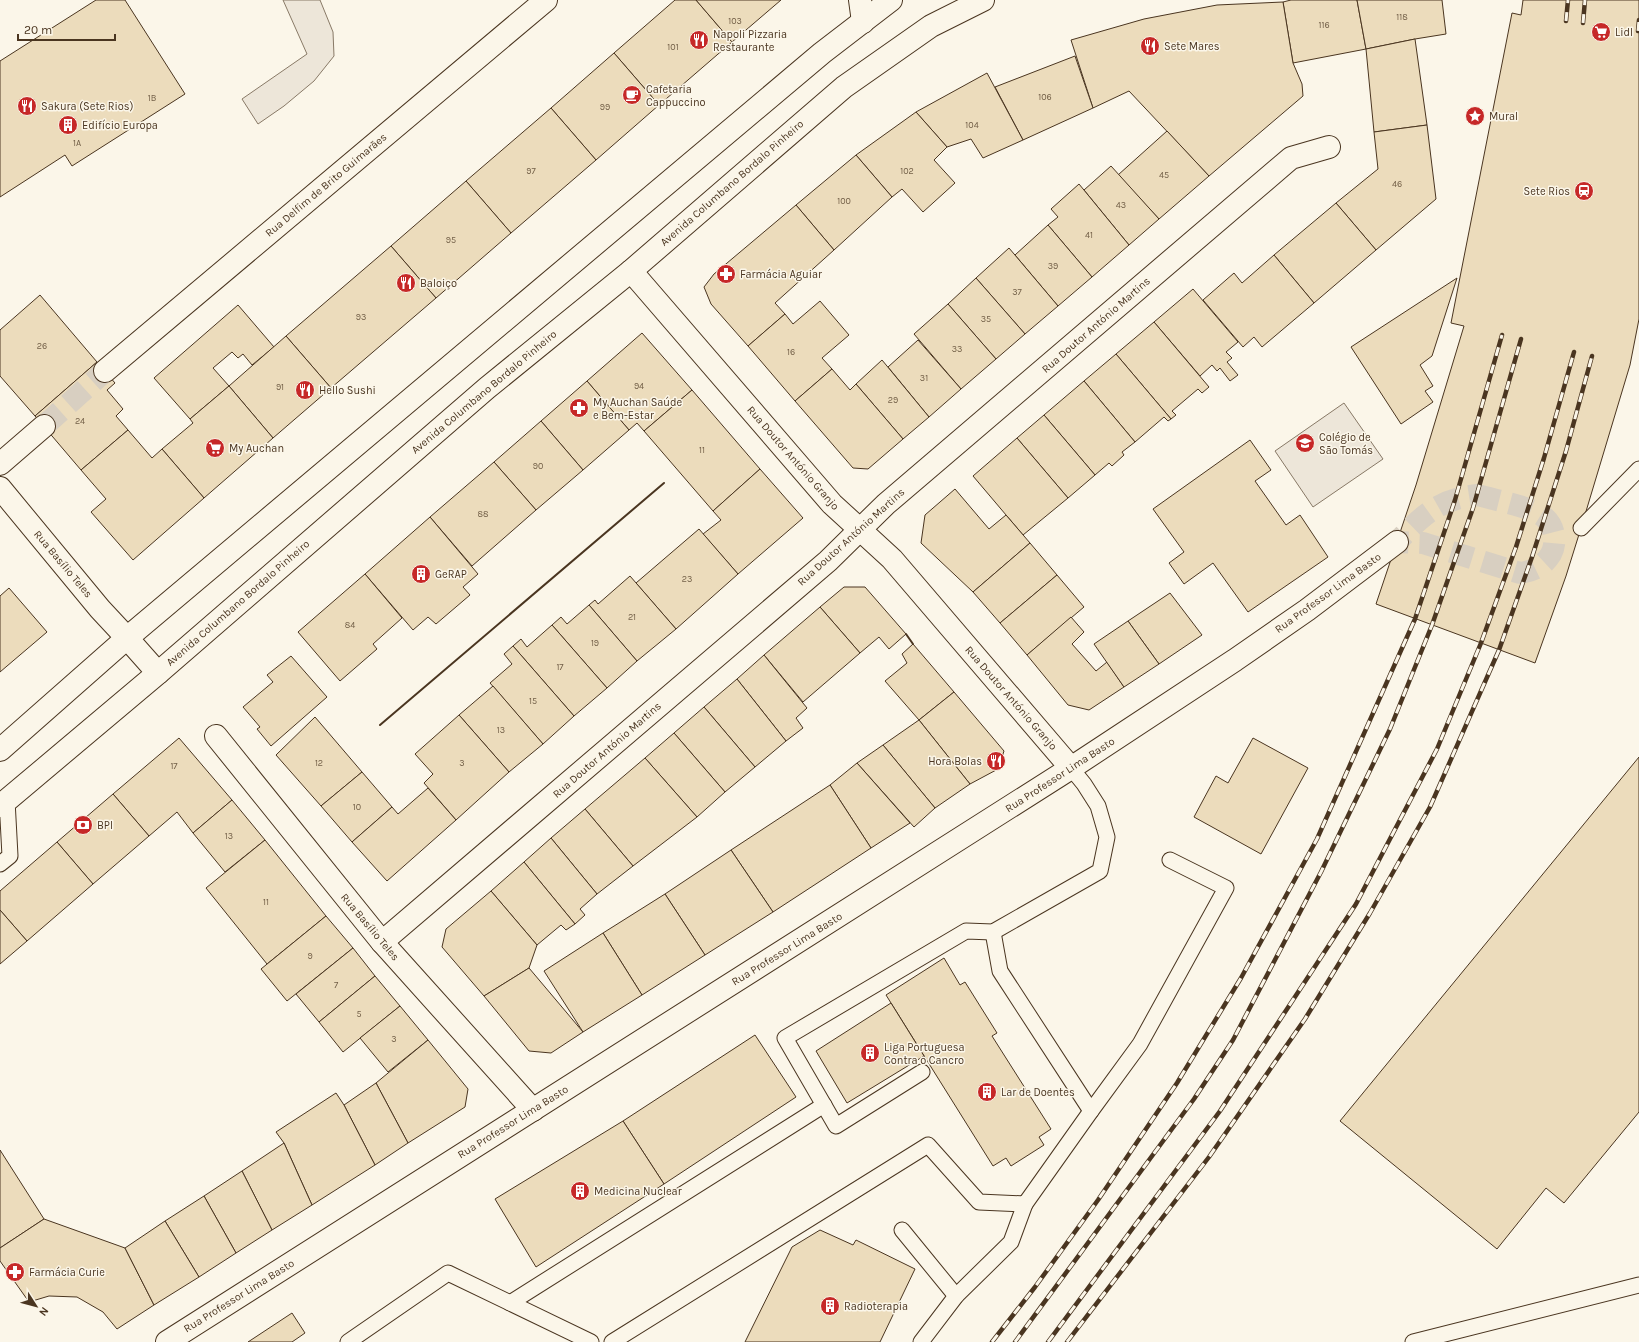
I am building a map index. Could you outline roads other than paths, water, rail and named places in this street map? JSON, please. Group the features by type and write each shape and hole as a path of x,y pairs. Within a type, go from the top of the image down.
{"street":[{"name":"Rua Delfim de Brito Guimarães","path":"105,371 546,0"},
{"path":"860,0 863,22"},
{"path":"0,750 127,638 822,53 892,0"},
{"name":"Avenida Columbano Bordalo Pinheiro","path":"3,803 158,673 487,388 630,271 844,87 930,26 983,0"},
{"name":"Rua Doutor António Martins","path":"382,942 816,571 886,504 1291,158 1329,147"},
{"name":"Rua Doutor António Granjo","path":"630,271 832,504 892,559 1071,768"},
{"path":"0,464 44,426"},
{"name":"Rua Basílio Teles","path":"0,488 100,610 158,673"},
{"name":"Rua Professor Lima Basto","path":"167,1342 1071,768 1242,656 1307,610 1397,542"},
{"name":"Rua Basílio Teles","path":"216,736 382,942 533,1110"}],"lane":[{"path":"1581,528 1639,469"},
{"path":"922,1072 836,1126 785,1038 966,931 992,932 1100,871 1107,837 1098,806 1084,784 1071,768"},
{"path":"0,864 10,856 3,803"},
{"path":"921,1342 956,1296 1011,1242 1025,1204 1140,1044 1226,888 1170,860"},
{"path":"992,932 1000,971 1091,1111"},
{"path":"510,1303 824,1105"},
{"path":"612,1342 928,1145 979,1202 1025,1204"},
{"path":"902,1230 956,1296"},
{"path":"348,1342 448,1273 591,1342"},
{"path":"1413,1342 1639,1285"}],"tunnel":[{"path":"44,426 105,371"},
{"path":"1478,495 1532,510 1545,518 1553,530 1554,545 1551,554 1542,565 1520,573 1423,543 1397,542 1424,516 1442,504 1453,500 1478,495"}],"railway":[{"path":"1566,21 1568,0"},
{"path":"1583,23 1585,0"},
{"path":"1638,31 1639,20"},
{"path":"992,1342 1035,1287 1098,1200 1177,1083 1241,978 1317,839 1415,619 1455,500 1502,335"},
{"path":"1015,1342 1194,1099 1233,1040 1321,872 1390,729 1432,625 1473,508 1521,339"},
{"path":"1048,1342 1220,1111 1356,904 1437,749 1481,643 1516,547 1544,458 1574,352"},
{"path":"1067,1342 1209,1157 1305,1019 1370,913 1430,807 1499,650 1532,557 1566,451 1592,356"}],"place":[{"name":"Lidl","path":"1601,32"},
{"name":"Napoli Pizzaria Restaurante","path":"699,40"},
{"name":"Sete Mares","path":"1150,46"},
{"name":"Cafetaria Cappuccino","path":"632,95"},
{"name":"Sakura (Sete Rios)","path":"27,106"},
{"name":"Mural","path":"1475,116"},
{"name":"Edifício Europa","path":"68,125"},
{"name":"Sete Rios","path":"1584,191"},
{"name":"Farmácia Aguiar","path":"726,274"},
{"name":"Baloiço","path":"406,283"},
{"name":"Hello Sushi","path":"305,390"},
{"name":"My Auchan Saúde e Bem-Estar","path":"579,408"},
{"name":"Colégio de São Tomás","path":"1305,443"},
{"name":"My Auchan","path":"215,448"},
{"name":"GeRAP","path":"421,574"},
{"name":"Hora Bolas","path":"996,761"},
{"name":"BPI","path":"83,825"},
{"name":"Liga Portuguesa Contra o Cancro","path":"870,1053"},
{"name":"Lar de Doentes","path":"987,1092"},
{"name":"Medicina Nuclear","path":"580,1191"},
{"name":"Farmácia Curie","path":"15,1272"},
{"name":"Radioterapia","path":"830,1306"}]}
